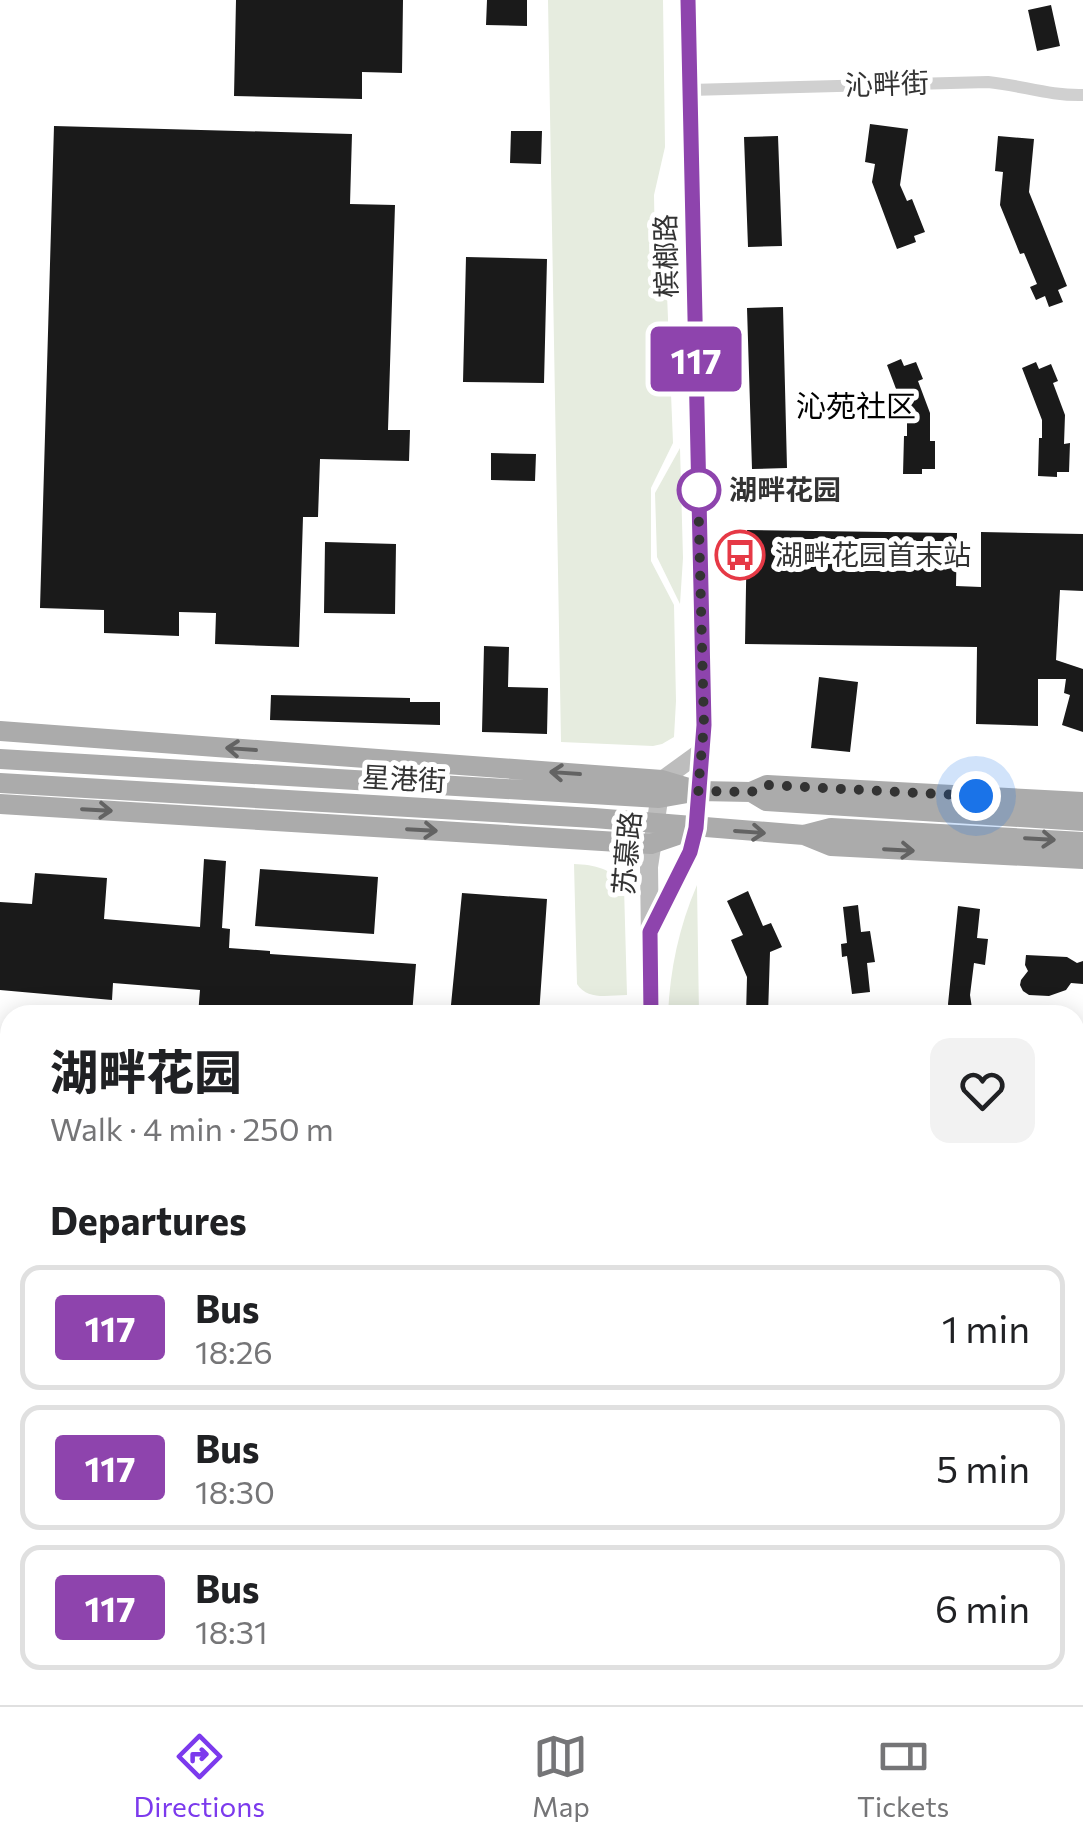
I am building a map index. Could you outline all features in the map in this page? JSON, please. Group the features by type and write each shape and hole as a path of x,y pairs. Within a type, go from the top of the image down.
{"main road":[{"name":"槟榔路","path":"688,0 702,751"},
{"path":"0,731 661,789 751,792 767,785 1083,802"},
{"name":"苏慕路","path":"651,1005 648,867 661,789 702,751"},
{"name":"苏慕路","path":"650,932 690,852 696,828 702,751"},
{"name":"星港街","path":"0,758 423,783 661,789"},
{"name":"星港街","path":"0,783 420,808 653,834"},
{"path":"751,792 766,800 1083,820"},
{"path":"0,804 653,834 696,828 804,835 831,828 1083,842"},
{"path":"804,835 831,846 1083,860"}],"street":[{"name":"沁畔街","path":"690,90 988,82 1050,94 1083,95"}],"shaded area":[{"path":"548,0 663,0 665,147 654,195 655,252 667,294 673,443 651,488 651,561 674,605 676,701 674,737 653,746 561,742"},
{"path":"680,448 680,604 657,557 655,493"},
{"path":"574,864 602,869 624,887 627,995 593,995 577,984"},
{"path":"697,885 699,1005 669,1005 676,949"}],"building":[{"path":"236,0 403,0 402,73 362,72 362,99 234,96"},
{"path":"487,0 527,0 527,26 486,25"},
{"path":"1051,5 1060,46 1037,51 1028,10"},
{"path":"870,124 908,129 900,185 907,201 912,199 925,232 914,236 916,242 897,249 872,182 875,164 865,162"},
{"path":"54,126 352,134 350,204 395,205 388,430 410,430 409,461 320,459 318,517 303,517 299,647 215,644 216,613 179,612 179,636 104,633 104,610 40,608"},
{"path":"511,131 542,131 541,164 510,163"},
{"path":"778,136 782,246 748,247 744,137"},
{"path":"998,136 1034,139 1029,192 1067,286 1058,290 1063,302 1049,307 1045,296 1036,300 1030,287 1037,284 1000,205 1003,172 995,171"},
{"path":"466,257 547,259 544,383 463,382"},
{"path":"783,307 787,468 752,469 747,308"},
{"path":"901,359 904,366 916,362 923,379 918,381 930,413 935,469 922,469 922,474 903,474 907,418 887,365"},
{"path":"1036,362 1039,369 1051,364 1058,381 1053,383 1065,415 1064,444 1070,443 1069,472 1057,472 1057,477 1038,476 1042,420 1022,368"},
{"path":"491,453 536,454 535,481 491,480"},
{"path":"747,530 957,533 956,586 981,587 981,532 1083,534 1083,591 1060,590 1056,660 1083,669 1083,732 1062,725 1070,695 1064,693 1066,679 1038,679 1038,726 976,724 977,647 745,644"},
{"path":"325,542 396,544 395,614 324,613"},
{"path":"484,646 509,647 508,687 548,688 547,734 482,732"},
{"path":"819,677 858,682 850,752 811,748"},
{"path":"271,695 440,702 440,725 270,720"},
{"path":"204,859 226,861 222,928 230,929 229,948 416,964 413,1005 199,1005 200,990 113,983 112,1000 0,990 0,902 32,904 35,873 107,878 104,919 200,927"},
{"path":"260,869 378,877 374,934 255,926"},
{"path":"748,891 763,926 771,923 782,947 770,952 768,1005 746,1005 747,977 731,940 743,935 727,901"},
{"path":"462,893 547,899 540,1005 451,1005"},
{"path":"858,905 861,932 870,931 875,962 867,963 870,992 852,994 847,956 842,957 841,944 847,943 843,907"},
{"path":"958,906 980,909 977,938 988,939 985,965 974,963 972,1005 948,1004"},
{"path":"1026,955 1083,961 1083,984 1071,983 1066,990 1049,996 1029,995 1020,985 1028,971"}],"bus line":[{"name":"117","path":"651,1005 650,932 690,852 696,828 704,725 688,0"}],"place":[{"name":"湖畔花园","path":"699,490"},
{"name":"湖畔花园首末站","path":"740,555"}],"district":[{"name":"沁苑社区","path":"856,407"}],"route":[{"path":"699,490 704,725 698,791 751,792 767,785 976,796"}]}
